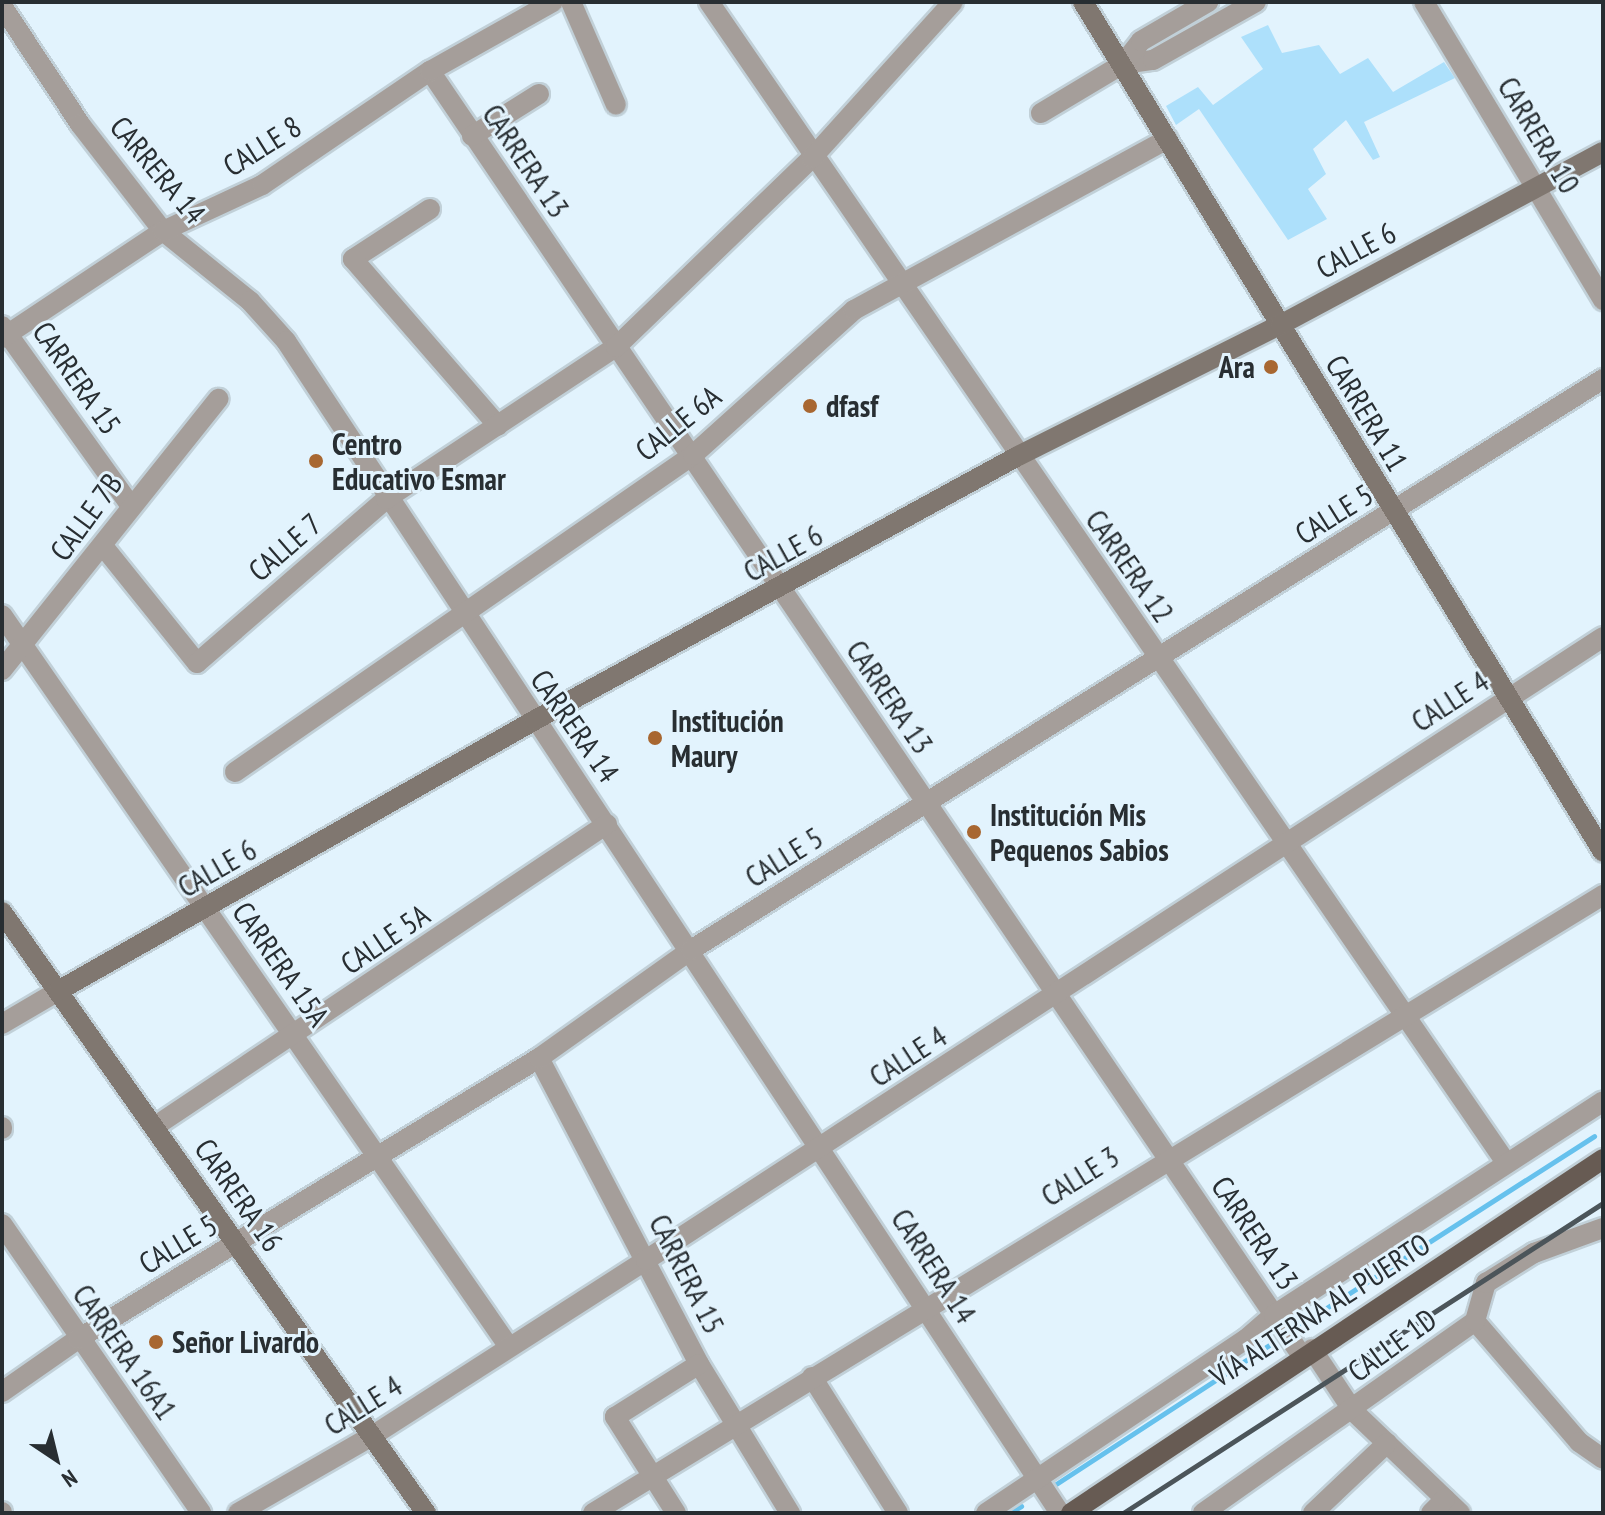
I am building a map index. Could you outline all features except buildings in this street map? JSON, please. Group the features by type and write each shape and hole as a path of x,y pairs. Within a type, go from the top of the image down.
{"main road":[{"name":"VÍA ALTERNA AL PUERTO","path":"1071,1513 1292,1336 1603,1159"}],"street":[{"name":"CALLE 8","path":"4,333 163,231 262,185 430,71 553,2"},
{"path":"571,2 616,105"},
{"name":"CARRERA 12","path":"709,2 812,158 901,281 1018,456 1505,1161"},
{"name":"CALLE 7","path":"103,546 197,663 386,499 616,347 812,158 953,2"},
{"name":"CARRERA 11","path":"1083,2 1392,512 1603,852"},
{"path":"1041,113 1123,64 1141,41 1208,2"},
{"path":"1123,64 1153,60 1256,2"},
{"name":"CARRERA 10","path":"1424,2 1603,300"},
{"name":"CARRERA 14","path":"2,6 80,124 163,231 250,301 286,341 386,499 691,950 1047,1494"},
{"name":"CARRERA 13","path":"430,71 1057,996 1292,1336 1353,1411 1387,1443 1445,1508"},
{"path":"472,136 539,94"},
{"name":"CALLE 6A","path":"235,772 693,455 854,310 901,281 1167,139"},
{"name":"CALLE 6","path":"2,1024 535,720 780,589 1018,456 1280,325 1603,152"},
{"path":"430,209 353,259 498,426"},
{"name":"CARRERA 15","path":"4,333 130,505"},
{"name":"CALLE 5","path":"2,1392 78,1339 539,1058 691,950 1603,379"},
{"name":"CALLE 7B","path":"2,670 25,647 103,546 130,505 218,399"},
{"name":"CARRERA 15A","path":"2,615 509,1347"},
{"name":"CALLE 4","path":"238,1513 372,1436 1057,996 1603,637"},
{"name":"CALLE 5A","path":"154,1127 294,1037 607,824"},
{"name":"CALLE 3","path":"593,1513 1167,1157 1603,895"},
{"name":"CARRERA 16","path":"2,912 426,1513"},
{"name":"CARRERA 15","path":"539,1058 699,1364 790,1513"},
{"path":"986,1513 1047,1494 1246,1339 1292,1336 1505,1161 1603,1101"},
{"name":"CARRERA 16A1","path":"2,1224 78,1339 201,1513"},
{"name":"CALLE 1D","path":"1203,1513 1353,1411 1475,1321 1486,1283 1534,1253 1603,1228"},
{"path":"1475,1321 1579,1442 1603,1459"},
{"path":"676,1513 615,1417 699,1364"},
{"path":"812,1377 898,1513"},
{"path":"1313,1513 1387,1443"}],"shaded area":[{"path":"1268,25 1282,53 1319,45 1340,74 1368,58 1393,92 1444,62 1455,78 1364,122 1380,157 1373,160 1346,120 1313,149 1326,174 1308,189 1327,219 1288,240 1199,109 1176,125 1166,106 1198,87 1213,105 1263,69 1241,37"}],"waterway":[{"path":"1292,1330 1594,1136"},
{"path":"1053,1486 1283,1336"},
{"path":"1009,1513 1021,1506"}],"railway":[{"path":"1123,1513 1603,1203"}],"place":[{"name":"Ara","path":"1271,367"},
{"name":"dfasf","path":"810,406"},
{"name":"Centro Educativo Esmar","path":"316,461"},
{"name":"Institución Maury","path":"655,738"},
{"name":"Institución Mis Pequenos Sabios","path":"974,832"},
{"name":"Señor Livardo","path":"156,1342"}]}
